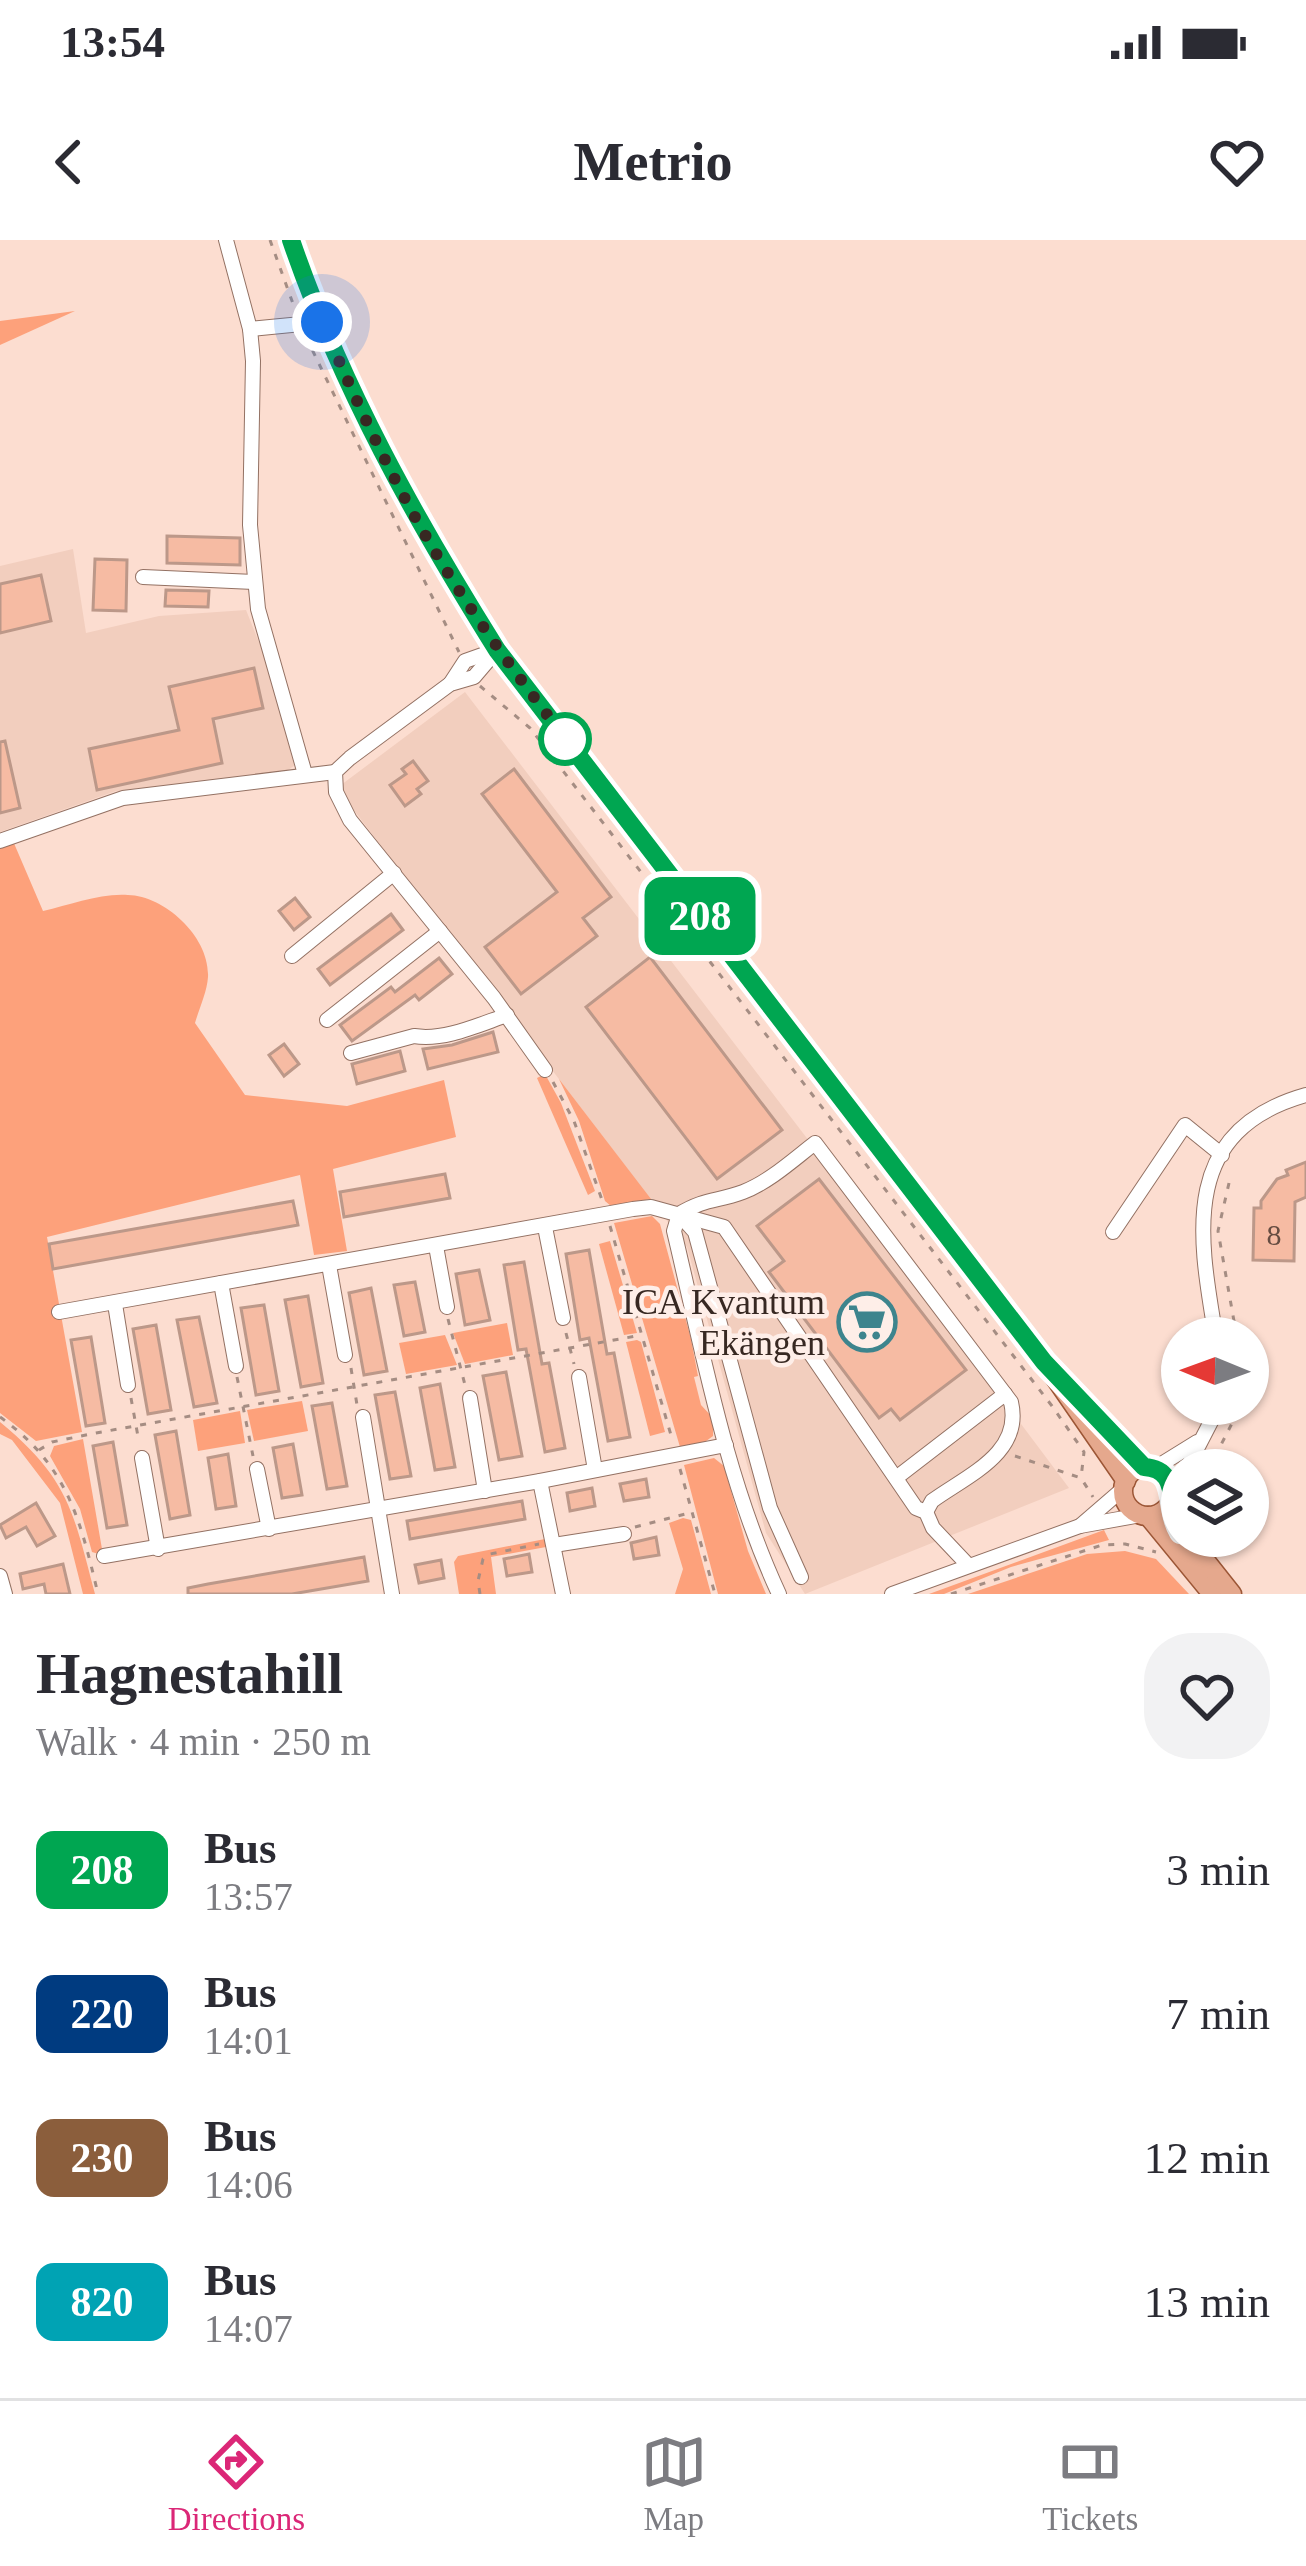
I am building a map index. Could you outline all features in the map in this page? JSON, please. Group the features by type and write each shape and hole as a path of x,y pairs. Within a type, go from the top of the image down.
{"main road":[{"path":"291,240 368,427 430,544 497,650 1044,1362 1125,1485 1125,1502 1144,1516 1212,1594"},
{"path":"1044,1362 1149,1467 1161,1472"},
{"path":"1125,1485 1149,1467"},
{"path":"1144,1516 1161,1512"},
{"path":"1203,1557 1232,1594"}],"street":[{"path":"226,240 248,323 254,388 250,525 254,582 262,629 305,774"},
{"path":"248,323 322,322"},
{"path":"143,577 254,582"},
{"path":"0,841 123,798 335,772 450,684 465,662 497,650"},
{"path":"335,772 342,807 545,1070"},
{"path":"292,956 394,873"},
{"path":"327,1020 440,931"},
{"path":"351,1053 414,1036 454,1034 507,1016"},
{"path":"1213,1317 1200,1228 1209,1181 1236,1135 1265,1111 1306,1095"},
{"path":"1113,1232 1185,1125 1222,1155"},
{"path":"779,1594 725,1445 674,1231 679,1214 703,1199 742,1192 815,1144 1005,1394 1015,1419 1002,1451 932,1501 926,1512"},
{"path":"58,1312 651,1207 679,1214 724,1227 916,1508 926,1512 933,1528 968,1565"},
{"path":"679,1214 695,1232 781,1538 801,1577"},
{"path":"545,1227 563,1318"},
{"path":"436,1246 447,1307"},
{"path":"329,1265 345,1352"},
{"path":"221,1283 236,1366"},
{"path":"115,1304 128,1385"},
{"path":"579,1377 595,1470"},
{"path":"896,1478 1005,1394"},
{"path":"470,1398 485,1491"},
{"path":"363,1421 392,1594"},
{"path":"1196,1449 1209,1425"},
{"path":"1149,1467 1187,1452 1203,1436"},
{"path":"104,1556 725,1445"},
{"path":"142,1458 158,1549"},
{"path":"257,1469 268,1528"},
{"path":"540,1481 563,1594"},
{"path":"1080,1526 1125,1485"},
{"path":"892,1594 1080,1526 1144,1516"},
{"path":"554,1543 624,1534"},
{"path":"760,1552 781,1538"},
{"path":"0,1576 4,1594"}],"path":[{"path":"269,240 337,406 460,653"},
{"path":"478,684 530,728 1052,1406 1084,1452 1081,1478"},
{"path":"545,1070 574,1121 606,1215 715,1594"},
{"path":"1229,1183 1218,1231 1233,1317"},
{"path":"447,1307 470,1398"},
{"path":"563,1318 579,1377"},
{"path":"39,1450 52,1442 642,1335"},
{"path":"345,1352 363,1421"},
{"path":"236,1366 257,1469"},
{"path":"128,1385 142,1458"},
{"path":"0,1417 39,1450 72,1501 98,1594"},
{"path":"1002,1451 1081,1478 1100,1507"},
{"path":"624,1534 627,1529 693,1512"},
{"path":"480,1594 483,1559 554,1543"},
{"path":"951,1594 1090,1547 1141,1546"}],"shaded area":[{"path":"75,311 0,345 0,321"},
{"path":"73,549 86,633 159,616 246,610 295,765 284,773 116,791 0,832 0,566"},
{"path":"465,692 1069,1488 805,1594 766,1533 687,1247 337,788"},
{"path":"13,841 43,911 128,895 156,903 183,921 207,962 207,983 195,1023 245,1095 347,1106 444,1080 456,1137 333,1169 347,1251 314,1255 300,1175 47,1237 82,1432 36,1441 0,1413 0,846"},
{"path":"545,1074 595,1191 588,1195 537,1078"},
{"path":"559,1079 651,1199 611,1206 605,1201 579,1121"},
{"path":"652,1216 660,1224 691,1339 701,1405 713,1418 713,1436 702,1444 680,1447 614,1223"},
{"path":"610,1241 637,1333 624,1335 599,1244"},
{"path":"507,1323 513,1355 465,1364 453,1333"},
{"path":"445,1335 457,1365 406,1374 399,1343"},
{"path":"637,1340 665,1432 650,1436 626,1342"},
{"path":"302,1401 308,1431 254,1441 247,1410"},
{"path":"240,1411 245,1443 198,1451 193,1420"},
{"path":"0,1422 41,1461 65,1498 95,1594 83,1594 60,1503 12,1440 0,1434"},
{"path":"83,1439 102,1555 92,1552 80,1509 50,1456 54,1446"},
{"path":"714,1458 724,1466 748,1551 766,1594 718,1594 684,1465"},
{"path":"691,1520 711,1594 675,1594 683,1569 669,1523"},
{"path":"1104,1530 1109,1540 1011,1567 944,1594 929,1594"},
{"path":"545,1539 546,1547 491,1557 496,1594 459,1594 454,1562 458,1556"},
{"path":"1125,1551 1156,1559 1189,1594 968,1594 1087,1554"}],"building":[{"path":"167,536 240,538 240,565 167,563"},
{"path":"95,559 127,560 126,611 93,610"},
{"path":"41,575 51,621 0,633 0,584"},
{"path":"166,590 209,591 208,607 165,606"},
{"path":"254,668 263,708 213,719 222,763 97,790 89,749 179,730 169,687"},
{"path":"5,741 20,808 0,813 0,742"},
{"path":"413,761 428,781 417,789 421,794 405,806 390,785 406,774 402,769"},
{"path":"514,769 611,897 583,918 597,936 521,994 485,947 557,892 482,794"},
{"path":"295,898 310,917 294,930 279,911"},
{"path":"391,914 403,930 330,985 318,969"},
{"path":"650,957 782,1130 717,1179 586,1007"},
{"path":"439,958 452,974 352,1041 340,1025"},
{"path":"493,1032 498,1052 428,1069 423,1049"},
{"path":"284,1044 299,1064 284,1076 269,1055"},
{"path":"400,1051 405,1071 357,1084 352,1064"},
{"path":"1306,1162 1306,1197 1295,1202 1294,1261 1253,1260 1254,1208 1261,1208 1277,1179 1288,1175 1286,1170"},
{"path":"445,1174 450,1198 344,1217 340,1192"},
{"name":"ICA Kvantum Ekängen","path":"819,1179 966,1370 900,1420 891,1409 879,1418 769,1272 784,1261 757,1226"},
{"path":"293,1201 298,1225 53,1269 49,1244"},
{"path":"589,1250 607,1354 614,1353 630,1437 608,1441 589,1338 580,1340 566,1254"},
{"path":"524,1262 542,1364 549,1363 565,1448 545,1452 526,1349 518,1350 504,1265"},
{"path":"479,1270 490,1320 465,1325 456,1274"},
{"path":"415,1282 425,1332 404,1336 394,1285"},
{"path":"371,1288 387,1371 364,1375 349,1293"},
{"path":"308,1296 323,1383 301,1387 285,1300"},
{"path":"264,1305 279,1391 256,1395 241,1308"},
{"path":"199,1317 217,1403 194,1407 177,1320"},
{"path":"156,1325 171,1410 148,1414 133,1329"},
{"path":"91,1337 105,1423 86,1426 71,1340"},
{"path":"506,1372 522,1456 499,1460 483,1376"},
{"path":"440,1384 455,1467 435,1470 420,1388"},
{"path":"395,1392 411,1476 390,1479 375,1395"},
{"path":"332,1403 347,1486 327,1489 312,1406"},
{"path":"176,1431 190,1515 170,1519 155,1435"},
{"path":"113,1442 127,1525 107,1528 93,1446"},
{"path":"293,1444 302,1495 282,1498 273,1448"},
{"path":"228,1454 236,1506 216,1509 208,1458"},
{"path":"646,1479 649,1497 624,1501 620,1484"},
{"path":"592,1488 595,1506 570,1511 567,1493"},
{"path":"522,1501 525,1519 410,1539 407,1521"},
{"path":"36,1503 55,1536 37,1546 26,1527 6,1538 0,1525"},
{"path":"656,1537 659,1555 634,1559 631,1543"},
{"path":"529,1554 532,1572 507,1576 504,1559"},
{"path":"364,1557 368,1581 292,1594 188,1594 188,1588"},
{"path":"441,1560 444,1578 419,1583 415,1565"},
{"path":"63,1564 70,1594 46,1594 44,1584 23,1589 20,1574"}],"bus line":[{"name":"208","path":"291,240 368,427 430,544 497,650 1044,1362 1144,1467 1161,1472"}],"place":[{"name":"ICA Kvantum Ekängen","path":"867,1322"}],"route":[{"path":"322,322 368,427 430,544 497,650 573,749 565,739"}]}
